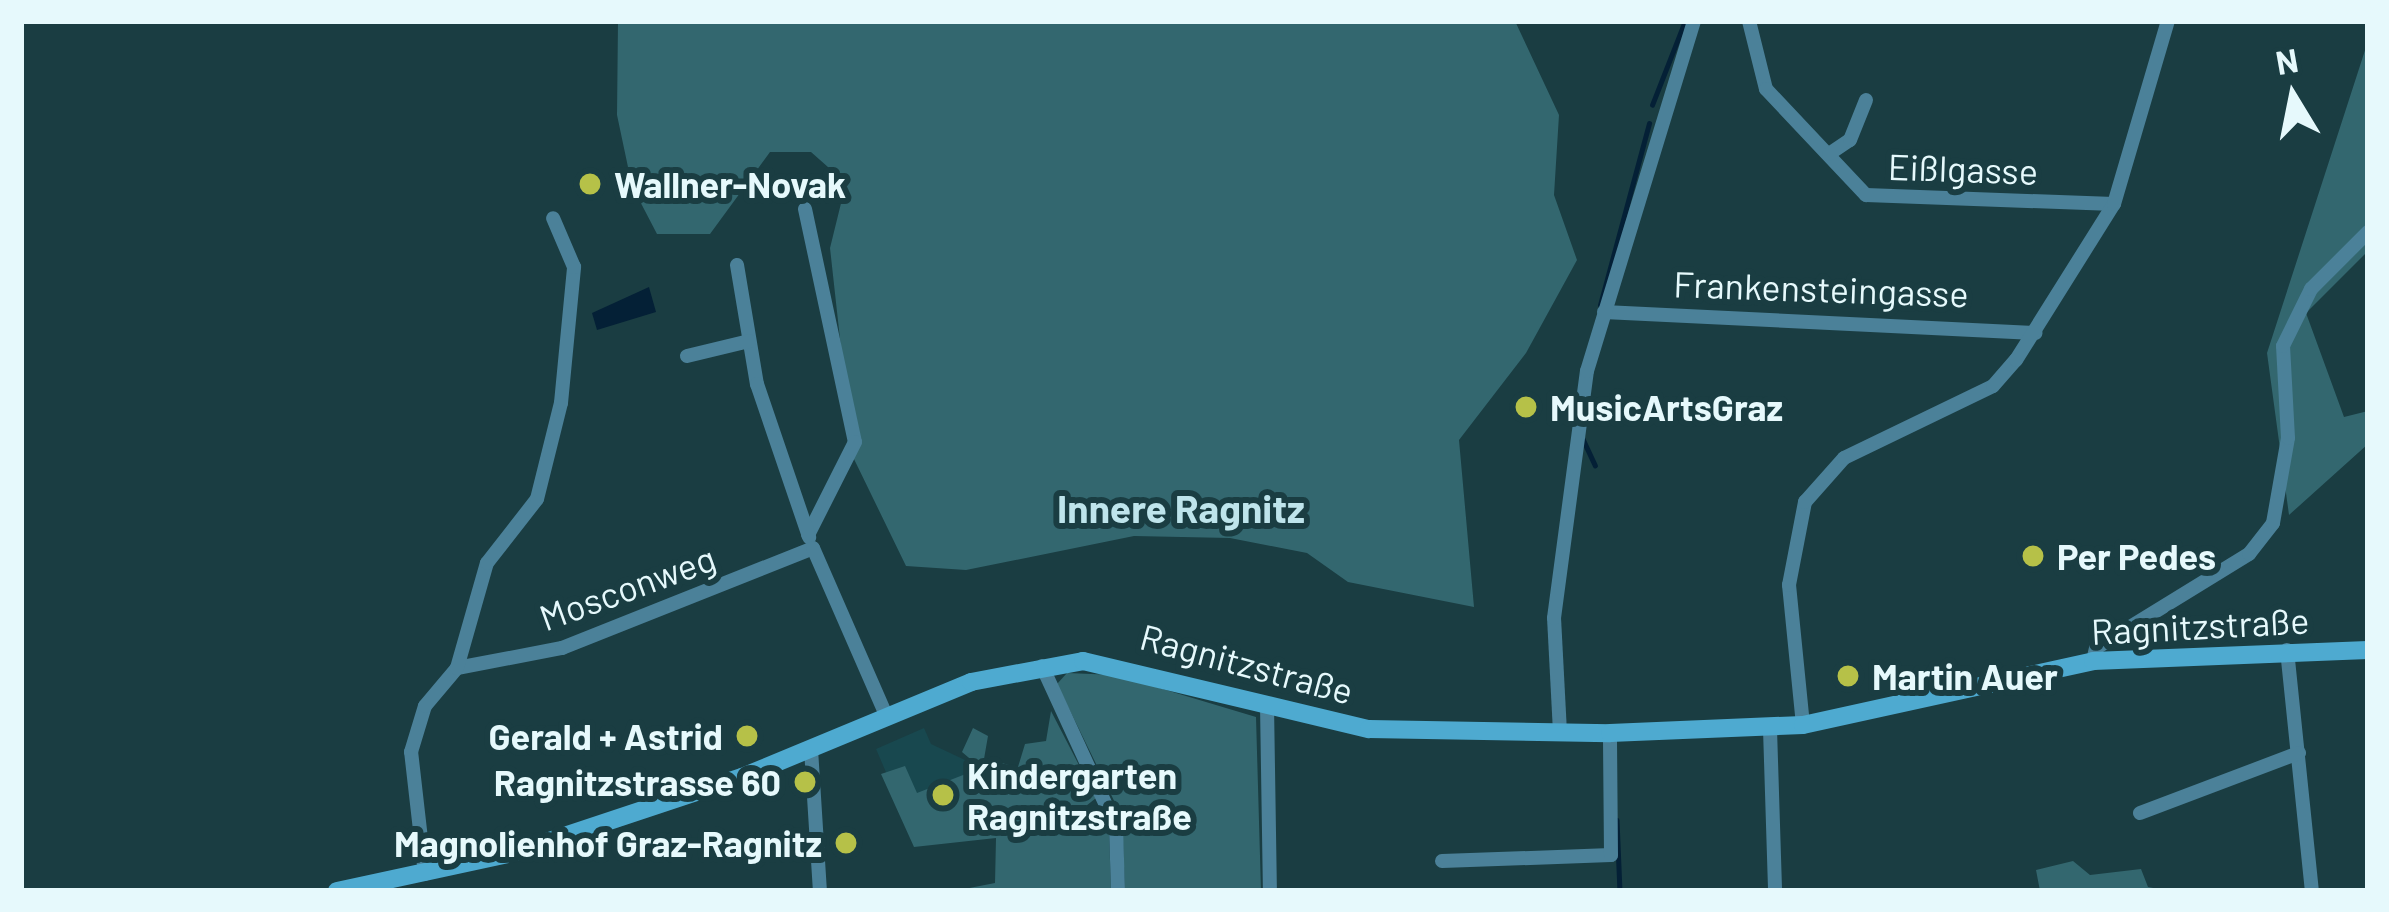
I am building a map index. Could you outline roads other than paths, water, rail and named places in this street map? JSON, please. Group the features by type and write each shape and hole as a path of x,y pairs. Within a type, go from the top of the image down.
{"main road":[{"name":"Ragnitzstraße","path":"337,891 425,874 811,749 886,715 1042,666 1124,662 1267,705 1390,731 1610,733 1803,725 2093,661 2368,650"}],"street":[{"name":"Frankensteingasse","path":"1560,732 1556,603 1604,311 1694,21"},
{"name":"Eißlgasse","path":"1749,21 1766,89 1799,136 1829,154 1866,195 2114,204"},
{"path":"1803,725 1789,585 1805,502 1844,458 1993,386 2035,333 2114,204 2168,21"},
{"name":"Eißlgasse","path":"1829,154 1850,140 1866,100"},
{"path":"805,208 855,442 810,542"},
{"path":"425,874 412,752 425,706 457,668 487,563 537,499 561,403 574,267 553,218"},
{"path":"2093,661 2096,648 2249,554 2273,523 2285,484 2288,331 2368,232"},
{"path":"737,265 749,340 810,542 886,715"},
{"name":"Frankensteingasse","path":"1604,311 2035,333"},
{"path":"687,356 749,340"},
{"name":"Mosconweg","path":"457,668 562,648 810,542"},
{"path":"2287,650 2312,891"},
{"path":"1042,666 1116,827 1118,891"},
{"path":"1267,705 1270,891"},
{"path":"1769,729 1775,891"},
{"path":"1442,861 1611,855 1610,733"},
{"path":"811,749 820,891"},
{"path":"2140,813 2299,753"}],"waterway":[{"path":"1652,105 1685,21"},
{"path":"1600,305 1649,124"},
{"path":"1583,439 1595,465"},
{"path":"1617,820 1620,891"}],"place":[{"name":"Wallner-Novak","path":"590,184"},
{"name":"MusicArtsGraz","path":"1526,407"},
{"name":"Per Pedes","path":"2033,556"},
{"name":"Martin Auer","path":"1848,676"},
{"name":"Gerald + Astrid","path":"747,736"},
{"name":"Ragnitzstrasse 60","path":"805,782"},
{"name":"Kindergarten Ragnitzstraße","path":"943,795"},
{"name":"Magnolienhof Graz-Ragnitz","path":"846,843"}],"district":[{"name":"Innere Ragnitz","path":"1181,508"}]}
